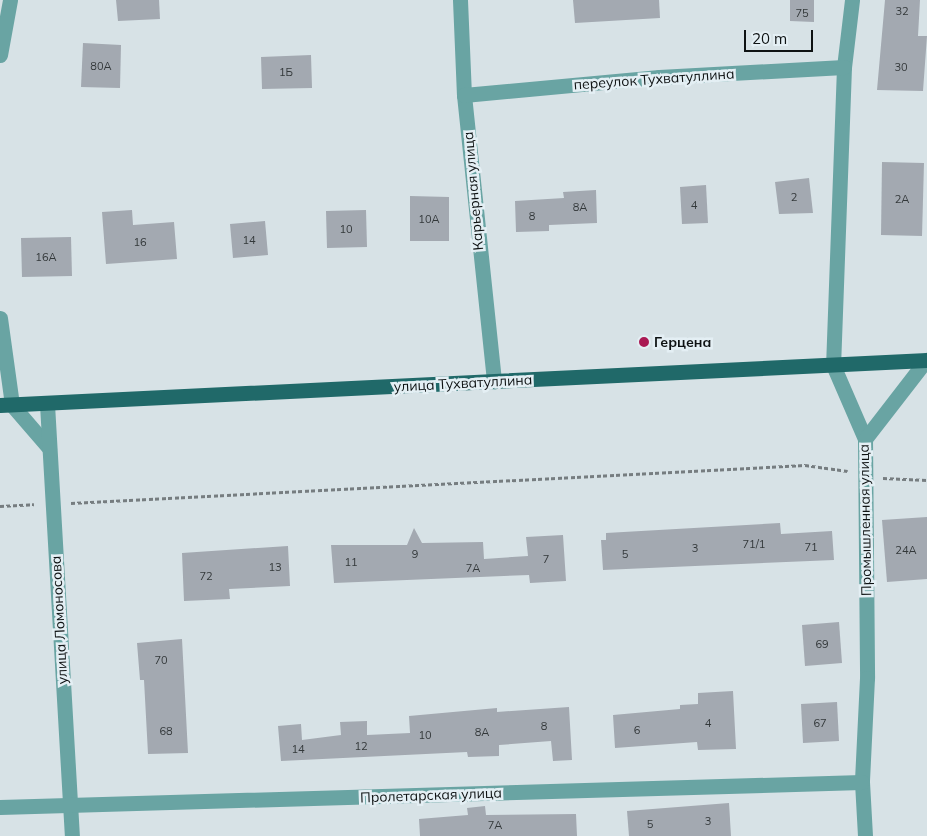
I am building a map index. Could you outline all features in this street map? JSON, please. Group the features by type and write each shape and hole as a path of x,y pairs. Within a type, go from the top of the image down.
{"main road":[{"name":"улица Тухватуллина","path":"6,405 927,361"}],"street":[{"path":"0,55 10,0"},
{"name":"Карьерная улица","path":"460,0 464,95 484,316 494,381"},
{"name":"Промышленная улица","path":"852,0 844,67 833,365 865,439 867,678 862,782 865,836"},
{"name":"переулок Тухватуллина","path":"464,95 659,77 844,67"},
{"path":"0,318 6,405 49,448"},
{"path":"865,439 927,361"},
{"name":"улица Ломоносова","path":"47,404 72,836"},
{"name":"Пролетарская улица","path":"0,807 862,782"}],"path":[{"path":"0,506 805,465 898,481 927,480"}],"building":[{"path":"116,0 159,0 160,19 118,21"},
{"path":"573,0 659,0 660,18 575,23"},
{"path":"790,0 814,0 814,22 790,21"},
{"path":"885,0 920,0 918,36 927,36 923,91 877,90"},
{"path":"83,43 121,45 120,88 81,87"},
{"path":"311,55 312,88 262,89 261,57"},
{"path":"882,162 924,163 922,236 881,235"},
{"path":"809,178 813,213 779,214 775,182"},
{"path":"706,185 708,223 682,224 680,187"},
{"path":"596,190 597,223 549,225 549,231 516,232 515,201 564,198 563,192"},
{"path":"410,196 449,197 449,241 410,241"},
{"path":"132,210 133,225 174,222 177,259 106,264 102,212"},
{"path":"366,210 367,247 327,248 326,211"},
{"path":"265,221 268,255 233,258 230,224"},
{"path":"71,237 72,276 22,277 21,238"},
{"path":"927,517 927,579 887,582 882,520"},
{"path":"780,523 781,534 832,531 834,560 603,570 601,540 606,540 606,533"},
{"path":"414,528 422,543 483,542 484,559 528,556 526,537 563,535 566,581 530,583 529,575 334,583 331,545 407,545"},
{"path":"288,546 290,586 229,589 230,599 184,601 182,553"},
{"path":"839,622 842,663 805,666 802,625"},
{"path":"182,639 188,753 148,754 144,680 140,680 137,643"},
{"path":"733,691 736,749 698,750 697,742 615,748 613,715 680,709 680,705 698,704 698,693"},
{"path":"837,702 839,741 803,743 801,704"},
{"path":"569,707 572,760 553,761 551,741 499,745 499,756 468,757 467,752 281,761 278,726 301,724 302,740 341,735 340,722 367,721 367,735 410,733 409,716 497,708 497,712"},
{"path":"729,803 731,836 629,836 627,811"},
{"path":"485,806 486,815 576,814 577,836 420,836 419,819 468,815 467,808"}],"place":[{"name":"Герцена","path":"644,342"}]}
